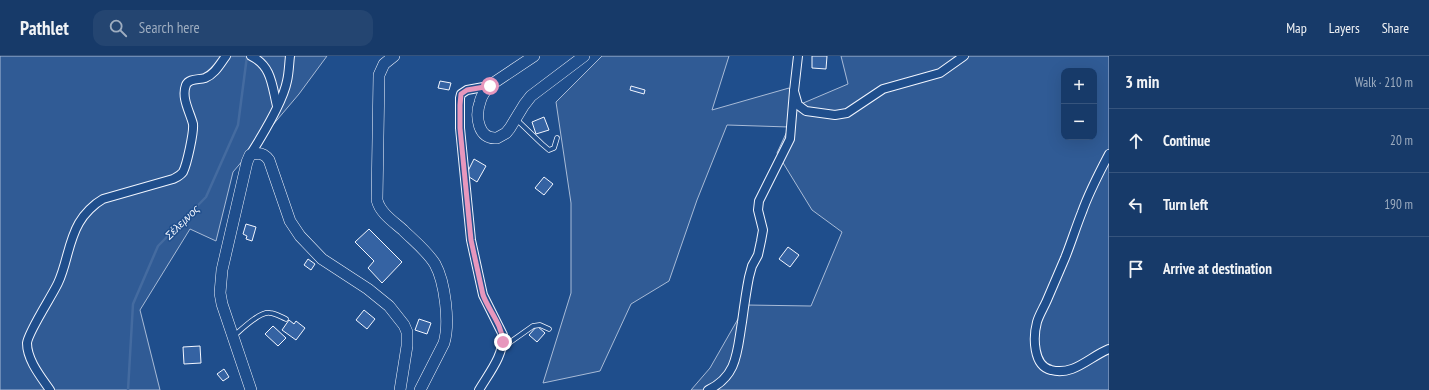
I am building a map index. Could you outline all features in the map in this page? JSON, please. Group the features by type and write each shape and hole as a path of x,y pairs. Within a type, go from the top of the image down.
{"main road":[{"path":"394,56 384,64 379,75 378,200 383,211 420,246 435,265 440,278 448,320 444,343 420,390"},
{"path":"534,56 485,91 479,104 478,122 483,133 487,136 497,138 506,133 531,96 584,56"},
{"path":"251,390 222,304 220,293 222,270 245,170 250,155 254,153 263,154 269,160 290,221 300,236 322,259 368,289 389,306 404,325 407,332 407,346 400,390"}],"street":[{"path":"50,390 30,357 27,346 28,339 58,284 79,222 98,202 103,199 179,176 185,166 192,137 193,125 186,98 186,85 189,81 209,76 226,56"},
{"path":"251,56 262,62 267,69 277,106"},
{"path":"250,155 266,128 284,91 287,81 290,56"},
{"path":"708,390 722,382 737,356 749,277 752,266 758,255 761,241 762,230 758,204 790,139 798,56"},
{"path":"794,91 798,106 806,112 835,115 843,114 851,111 883,89 940,73 964,56"},
{"path":"479,390 500,353 503,335 483,295 471,240 460,128 460,105 461,94 467,90 490,86"},
{"path":"1109,154 1082,211 1066,256 1037,322 1036,346 1041,365 1052,371 1076,369 1098,354 1109,349"}],"lane":[{"path":"516,118 549,150 554,148 557,138"},
{"path":"233,337 258,316 272,313 286,319"},
{"path":"502,348 533,326 540,325 549,329"}],"shaded area":[{"path":"0,56 327,56 299,94 233,172 216,241 190,229 140,310 160,390 0,390"},
{"path":"602,56 729,56 712,110 789,88 801,104 848,84 841,56 1109,56 1109,390 691,390 710,368 746,305 811,306 842,232 812,210 777,153 789,127 727,125 697,200 669,281 631,304 600,371 543,383 571,293 571,203 556,102"}],"building":[{"path":"812,56 827,56 826,69 812,68"},
{"path":"440,81 451,83 449,90 438,88"},
{"path":"631,86 645,90 644,94 630,90"},
{"path":"544,117 549,130 536,134 532,122"},
{"path":"474,159 486,166 477,182 466,175"},
{"path":"544,177 553,184 544,195 535,188"},
{"path":"246,224 256,227 252,241 246,239 247,236 243,234"},
{"path":"369,229 402,262 382,283 368,268 374,261 355,242"},
{"path":"788,247 799,255 790,267 779,259"},
{"path":"308,259 315,264 311,270 304,265"},
{"path":"364,310 375,319 367,329 356,320"},
{"path":"419,319 431,323 427,334 415,330"},
{"path":"289,320 294,324 296,321 305,328 296,340 282,330"},
{"path":"273,326 286,338 278,346 265,334"},
{"path":"537,326 545,333 537,342 529,335"},
{"path":"200,346 201,363 184,364 183,347"},
{"path":"224,369 229,377 223,381 217,374"}],"waterway":[{"name":"Σέλεμνος","path":"128,390 133,304 158,246 206,197 238,125 247,56"}],"route":[{"path":"490,86 467,90 461,94 460,128 471,240 483,295 501,329 503,342"}]}
